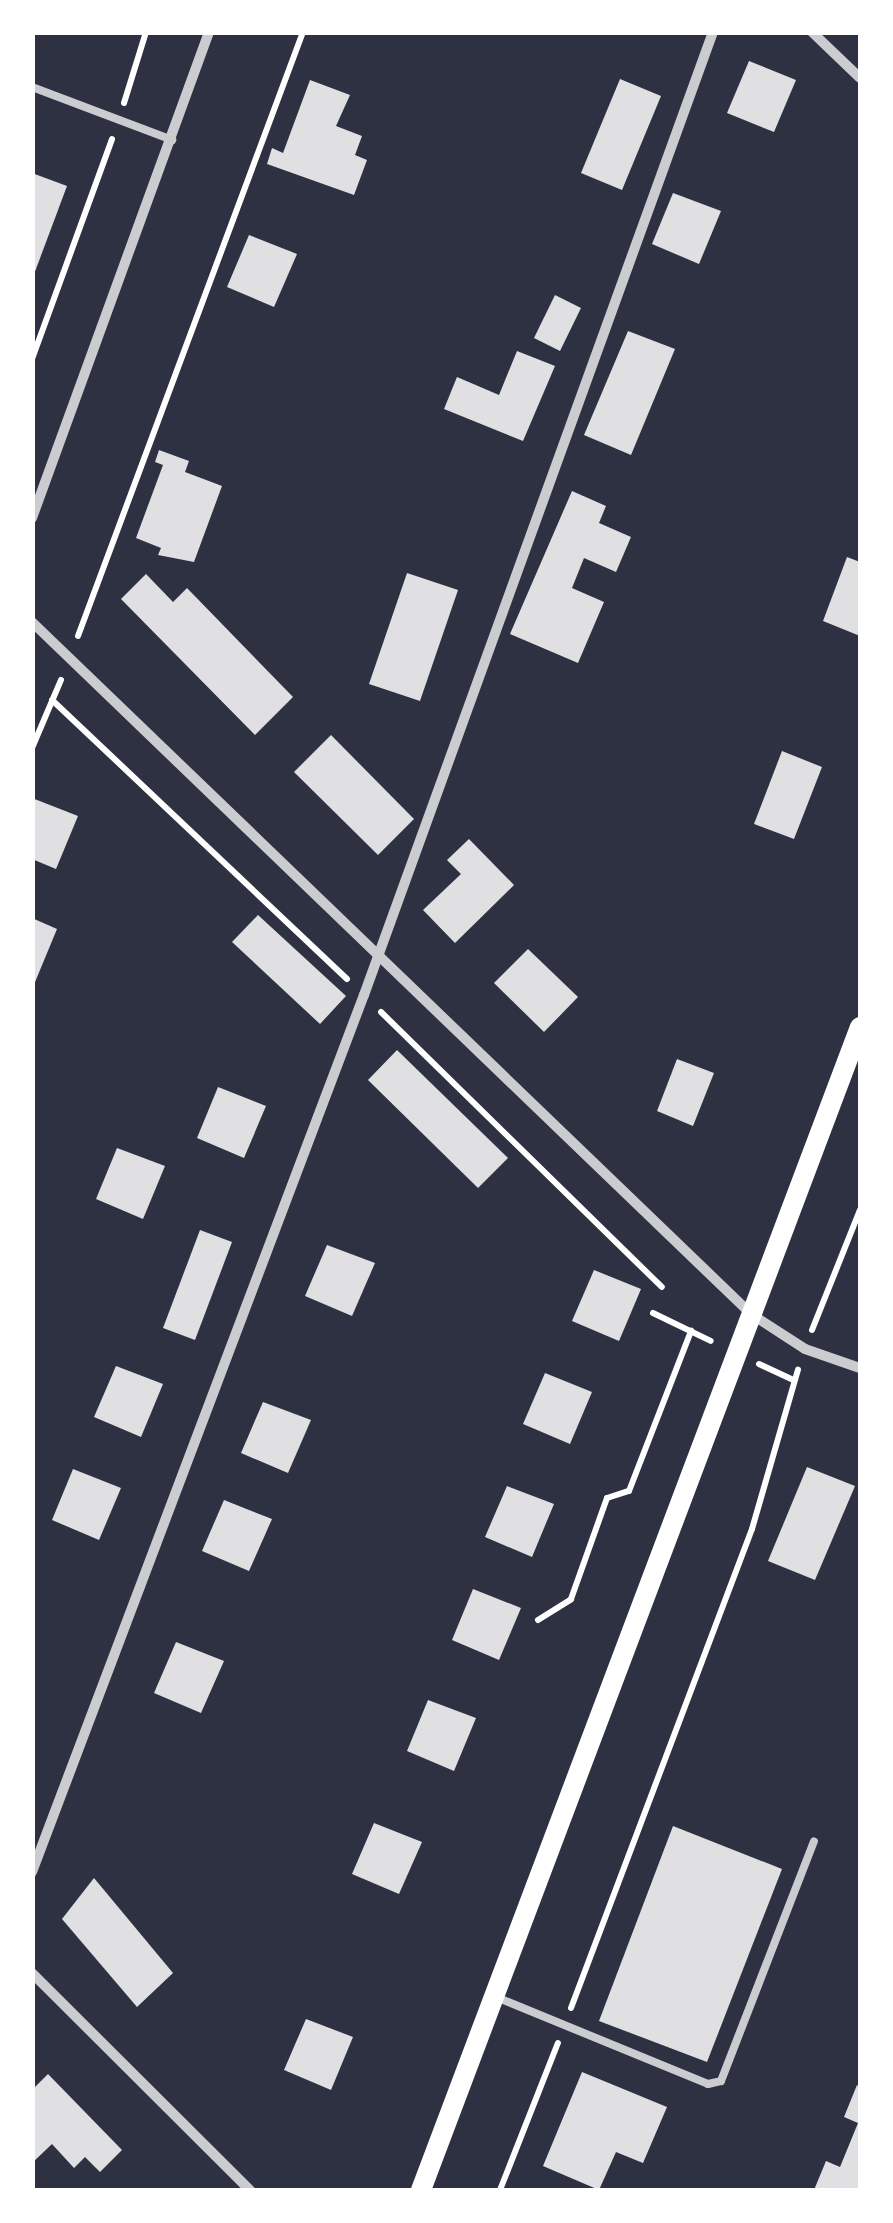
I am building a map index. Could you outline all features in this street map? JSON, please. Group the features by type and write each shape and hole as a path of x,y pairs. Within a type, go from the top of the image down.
{"main road":[{"path":"421,2190 860,1027"}],"street":[{"path":"32,518 209,32"},
{"path":"32,1872 377,959 713,32"},
{"path":"812,32 860,78"},
{"path":"32,622 377,959 751,1314 805,1348 860,1368"},
{"path":"32,1972 250,2190"}],"lane":[{"path":"32,86 172,140"},
{"path":"494,1996 708,2084 721,2081 814,1841"}],"path":[{"path":"32,359 146,32"},
{"path":"32,748 70,659 303,32"},
{"path":"500,2190 752,1529 805,1348 860,1210"},
{"path":"538,1620 571,1599 606,1498 629,1491 691,1331"}],"building":[{"path":"749,61 796,80 774,132 727,113"},
{"path":"620,79 661,96 622,190 581,173"},
{"path":"310,80 350,95 336,126 362,136 355,155 367,160 354,195 267,164 272,148 283,153"},
{"path":"32,173 67,186 33,277 32,277"},
{"path":"673,193 721,211 699,264 652,244"},
{"path":"249,235 297,254 274,307 227,287"},
{"path":"555,295 581,308 560,351 534,338"},
{"path":"628,331 675,349 631,455 584,435"},
{"path":"517,351 555,366 523,441 444,409 457,377 499,395"},
{"path":"159,450 189,461 185,472 222,486 194,562 158,555 161,548 136,538 163,465 155,462"},
{"path":"572,491 606,506 599,523 631,537 616,572 584,558 572,588 604,602 578,663 510,634"},
{"path":"847,557 860,562 860,636 823,621"},
{"path":"407,573 458,590 420,701 369,684"},
{"path":"146,574 173,602 187,588 293,697 255,735 121,599"},
{"path":"331,735 414,819 378,855 294,772"},
{"path":"782,751 822,767 794,839 754,824"},
{"path":"32,798 78,816 56,869 32,859"},
{"path":"469,839 514,885 455,943 423,910 461,874 447,860"},
{"path":"258,915 346,996 320,1024 232,942"},
{"path":"32,918 57,929 33,987 32,987"},
{"path":"528,949 578,997 544,1032 494,983"},
{"path":"397,1050 508,1158 478,1188 368,1080"},
{"path":"677,1059 714,1073 693,1126 657,1111"},
{"path":"218,1087 266,1106 244,1158 197,1138"},
{"path":"117,1148 165,1166 143,1219 96,1199"},
{"path":"200,1230 232,1242 195,1340 163,1328"},
{"path":"327,1245 375,1263 352,1316 305,1296"},
{"path":"594,1270 641,1289 619,1341 572,1321"},
{"path":"116,1366 163,1384 141,1437 94,1417"},
{"path":"545,1373 592,1392 570,1444 523,1424"},
{"path":"263,1402 311,1420 288,1473 241,1453"},
{"path":"807,1467 855,1486 815,1580 768,1561"},
{"path":"73,1469 121,1488 99,1540 52,1520"},
{"path":"507,1486 554,1504 532,1557 485,1537"},
{"path":"224,1500 272,1519 249,1571 202,1551"},
{"path":"473,1589 521,1608 499,1660 452,1640"},
{"path":"176,1642 224,1661 201,1713 154,1693"},
{"path":"428,1700 476,1718 454,1771 407,1751"},
{"path":"374,1823 422,1842 399,1894 352,1874"},
{"path":"673,1826 782,1869 707,2062 599,2021"},
{"path":"94,1878 173,1973 137,2007 62,1919"},
{"path":"306,2019 353,2037 331,2090 284,2070"},
{"path":"582,2072 667,2107 643,2163 616,2152 599,2190 543,2166"},
{"path":"48,2074 122,2150 100,2172 85,2157 74,2168 52,2144 32,2163 32,2090"},
{"path":"857,2085 860,2190 814,2190 826,2161 840,2167 858,2123 844,2117"}]}
